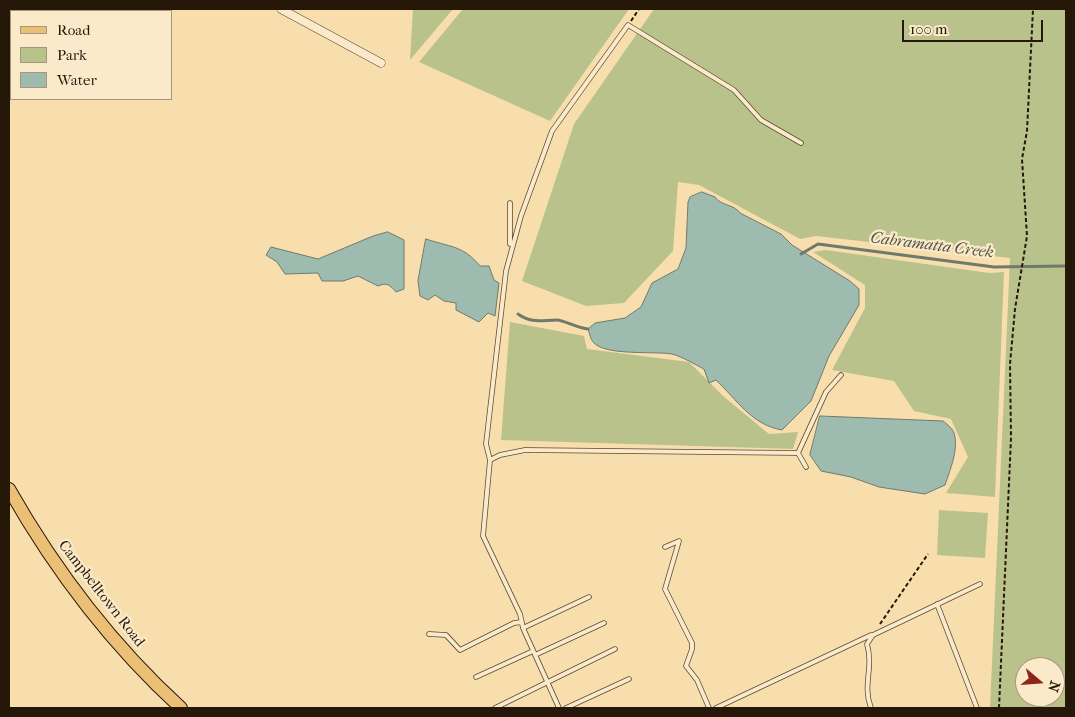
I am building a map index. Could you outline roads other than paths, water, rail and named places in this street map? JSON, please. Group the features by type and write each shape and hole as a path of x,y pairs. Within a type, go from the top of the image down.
{"main road":[{"name":"Campbelltown Road","path":"9,489 42,546 78,594 145,674 181,708"}],"street":[{"path":"281,9 380,63"}],"lane":[{"path":"510,249 552,130 628,24 734,90 761,120 801,143"},
{"path":"510,203 510,249 499,322 486,444 490,460 483,536 520,614 523,628 558,708"},
{"path":"798,453 826,392 841,375"},
{"path":"490,460 500,455 525,450 798,453"},
{"path":"798,453 806,467"},
{"path":"665,547 679,541 665,589 692,643 692,650 686,666 697,680 709,708"},
{"path":"716,708 852,642 873,635 980,584"},
{"path":"523,628 589,597"},
{"path":"937,604 977,708"},
{"path":"429,634 446,635 460,650 514,623 522,622"},
{"path":"476,677 604,623"},
{"path":"872,708 866,695 870,654 867,644 873,635"},
{"path":"495,708 615,649"},
{"path":"566,708 628,679"},
{"path":"577,704 580,708"}],"water":[{"path":"702,192 715,197 740,213 781,234 792,245 850,281 859,289 859,305 829,356 811,401 782,430 762,423 753,417 716,380 709,383 704,369 684,359 664,353 609,350 594,343 590,336 588,329 595,323 625,318 641,307 652,283 678,269 686,248 688,202 690,197"},
{"path":"388,232 404,240 404,289 396,292 388,285 378,286 358,276 343,281 322,281 318,273 285,274 277,262 266,255 271,247 318,259 373,236"},
{"path":"426,239 462,250 480,266 489,266 494,280 499,283 495,316 488,313 479,322 456,310 456,303 444,301 435,295 428,300 420,296 418,281"},
{"path":"820,416 943,421 954,433 955,439 953,459 945,485 925,494 879,487 851,477 821,471 810,455"}],"waterway":[{"name":"Cabramatta Creek","path":"801,254 818,244 994,267 1066,266"},
{"path":"518,314 537,321 560,320 588,329"}]}
